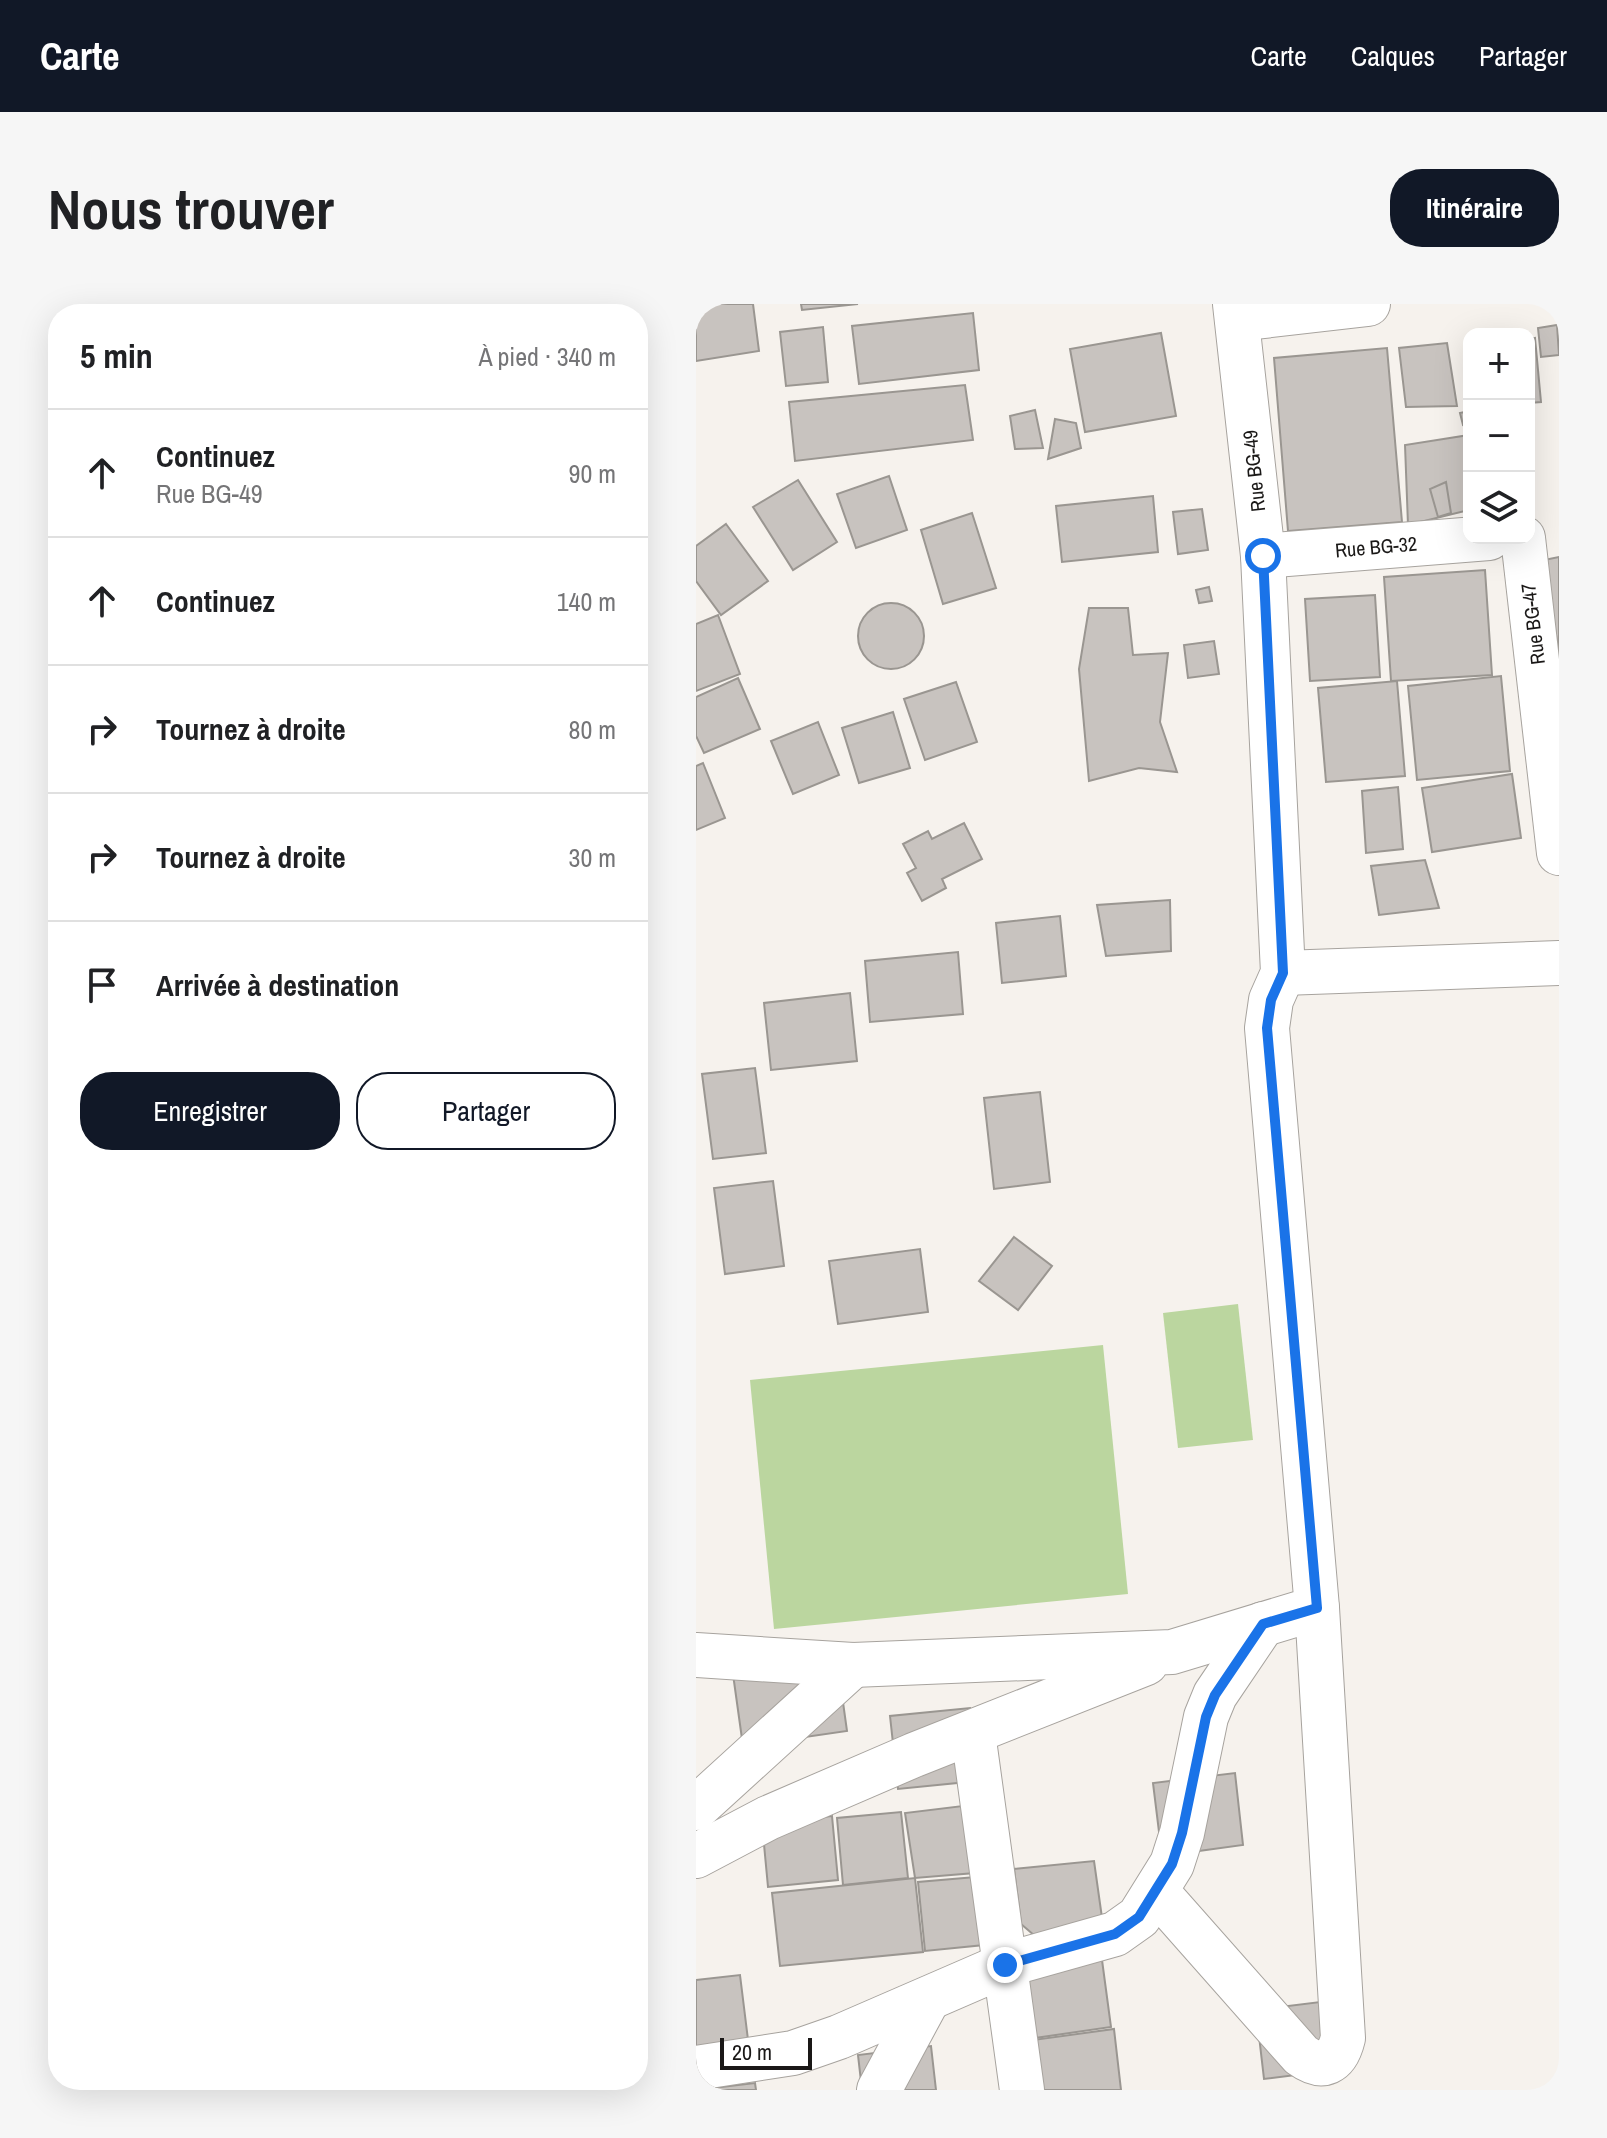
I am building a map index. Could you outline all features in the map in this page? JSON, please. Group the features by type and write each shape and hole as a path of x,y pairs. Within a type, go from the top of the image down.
{"street":[{"path":"1236,312 1368,304"},
{"name":"Rue BG-49","path":"1236,312 1263,556 1283,973"},
{"path":"1535,534 1559,531"},
{"name":"Rue BG-32","path":"1263,556 1463,540"},
{"name":"Rue BG-47","path":"1524,544 1556,802 1559,853"},
{"path":"1156,1891 1301,2055 1319,2064 1335,2056 1343,2038 1317,1608 1267,1028 1271,1000 1283,973 1559,963"},
{"path":"696,1856 768,1818 914,1755 1172,1652 1317,1608"},
{"path":"696,2068 793,2053 839,2037 1005,1965 1115,1934 1139,1917 1172,1864 1182,1833 1206,1717 1215,1695 1263,1624"},
{"path":"697,1651 853,1665 1172,1652"},
{"path":"696,1808 853,1665"},
{"path":"973,1733 1022,2090"},
{"path":"879,2090 928,1999"}],"green space":[{"path":"1238,1304 1253,1440 1178,1448 1163,1313"},
{"path":"1103,1345 1128,1594 774,1629 750,1380"}],"building":[{"path":"696,304 753,304 759,351 696,361"},
{"path":"801,304 858,304 802,310"},
{"path":"973,313 979,370 859,384 852,326"},
{"path":"1557,325 1559,355 1541,357 1538,328"},
{"path":"823,327 828,382 786,386 780,332"},
{"path":"1161,333 1176,416 1085,432 1070,349"},
{"path":"1535,338 1541,402 1535,402"},
{"path":"1447,343 1457,406 1406,407 1399,348"},
{"path":"1387,348 1402,522 1288,531 1274,358"},
{"path":"965,385 973,440 795,461 789,402"},
{"path":"1035,410 1043,448 1015,449 1010,416"},
{"path":"1055,419 1076,423 1081,448 1048,459"},
{"path":"1463,436 1463,511 1408,525 1405,445"},
{"path":"889,476 907,530 856,548 837,494"},
{"path":"798,480 837,542 793,570 753,507"},
{"path":"1446,482 1451,513 1438,517 1430,489"},
{"path":"1153,496 1158,552 1062,562 1056,506"},
{"path":"1202,509 1208,550 1178,554 1173,512"},
{"path":"972,513 996,588 943,604 921,530"},
{"path":"726,524 768,581 721,615 696,581 696,546"},
{"path":"1559,557 1559,653 1544,560"},
{"path":"1485,570 1492,675 1391,681 1384,577"},
{"path":"1209,587 1212,601 1199,603 1196,590"},
{"path":"1375,595 1380,677 1310,681 1305,599"},
{"path":"891,603 904,606 914,613 921,623 924,636 921,649 914,659 904,666 891,669 878,666 868,659 861,649 858,636 861,623 868,613 878,606"},
{"path":"1089,608 1128,608 1133,655 1168,653 1160,722 1177,772 1139,768 1089,781 1079,669"},
{"path":"718,615 740,674 696,691 696,624"},
{"path":"1214,641 1219,674 1188,678 1184,645"},
{"path":"1501,676 1510,771 1417,780 1408,686"},
{"path":"738,678 760,729 704,753 696,736 696,697"},
{"path":"1397,681 1405,776 1326,782 1318,688"},
{"path":"956,682 977,742 925,760 904,699"},
{"path":"893,712 910,768 859,783 842,728"},
{"path":"818,722 839,775 793,794 771,741"},
{"path":"703,763 725,818 696,830 696,766"},
{"path":"1512,774 1521,838 1432,852 1422,788"},
{"path":"1398,787 1403,849 1366,853 1362,791"},
{"path":"964,823 982,859 942,879 946,888 922,901 907,873 916,868 903,844 928,831 932,839"},
{"path":"1425,860 1439,908 1379,915 1371,866"},
{"path":"1170,900 1171,951 1106,956 1097,905"},
{"path":"1060,916 1066,976 1002,983 996,923"},
{"path":"958,952 963,1014 870,1022 865,961"},
{"path":"850,993 857,1061 771,1070 764,1003"},
{"path":"755,1068 766,1153 713,1159 702,1074"},
{"path":"1040,1092 1050,1182 994,1189 984,1098"},
{"path":"773,1181 784,1266 725,1274 714,1188"},
{"path":"1014,1237 1052,1266 1018,1310 979,1281"},
{"path":"920,1249 928,1312 838,1324 829,1261"},
{"path":"836,1652 847,1731 743,1746 732,1667"},
{"path":"970,1708 977,1781 898,1789 890,1716"},
{"path":"1235,1773 1243,1845 1162,1856 1153,1783"},
{"path":"979,1804 987,1872 915,1878 905,1813"},
{"path":"901,1812 908,1878 843,1885 837,1818"},
{"path":"832,1816 838,1880 768,1887 762,1823"},
{"path":"1094,1861 1104,1932 1042,1942 1021,1924 1014,1869"},
{"path":"987,1876 994,1944 925,1951 918,1882"},
{"path":"915,1878 923,1952 780,1966 772,1893"},
{"path":"1102,1960 1111,2027 1035,2038 1025,1970"},
{"path":"740,1975 750,2056 696,2063 696,1980"},
{"path":"1320,2002 1328,2071 1264,2079 1256,2010"},
{"path":"1114,2029 1121,2090 1040,2090 1033,2040"},
{"path":"931,2046 936,2090 862,2090 858,2055"},
{"path":"755,2083 756,2090 696,2090"}],"route":[{"path":"1005,1965 1115,1934 1139,1917 1172,1864 1182,1833 1206,1717 1215,1695 1263,1624 1317,1608 1267,1028 1271,1000 1283,973 1263,556"}]}
